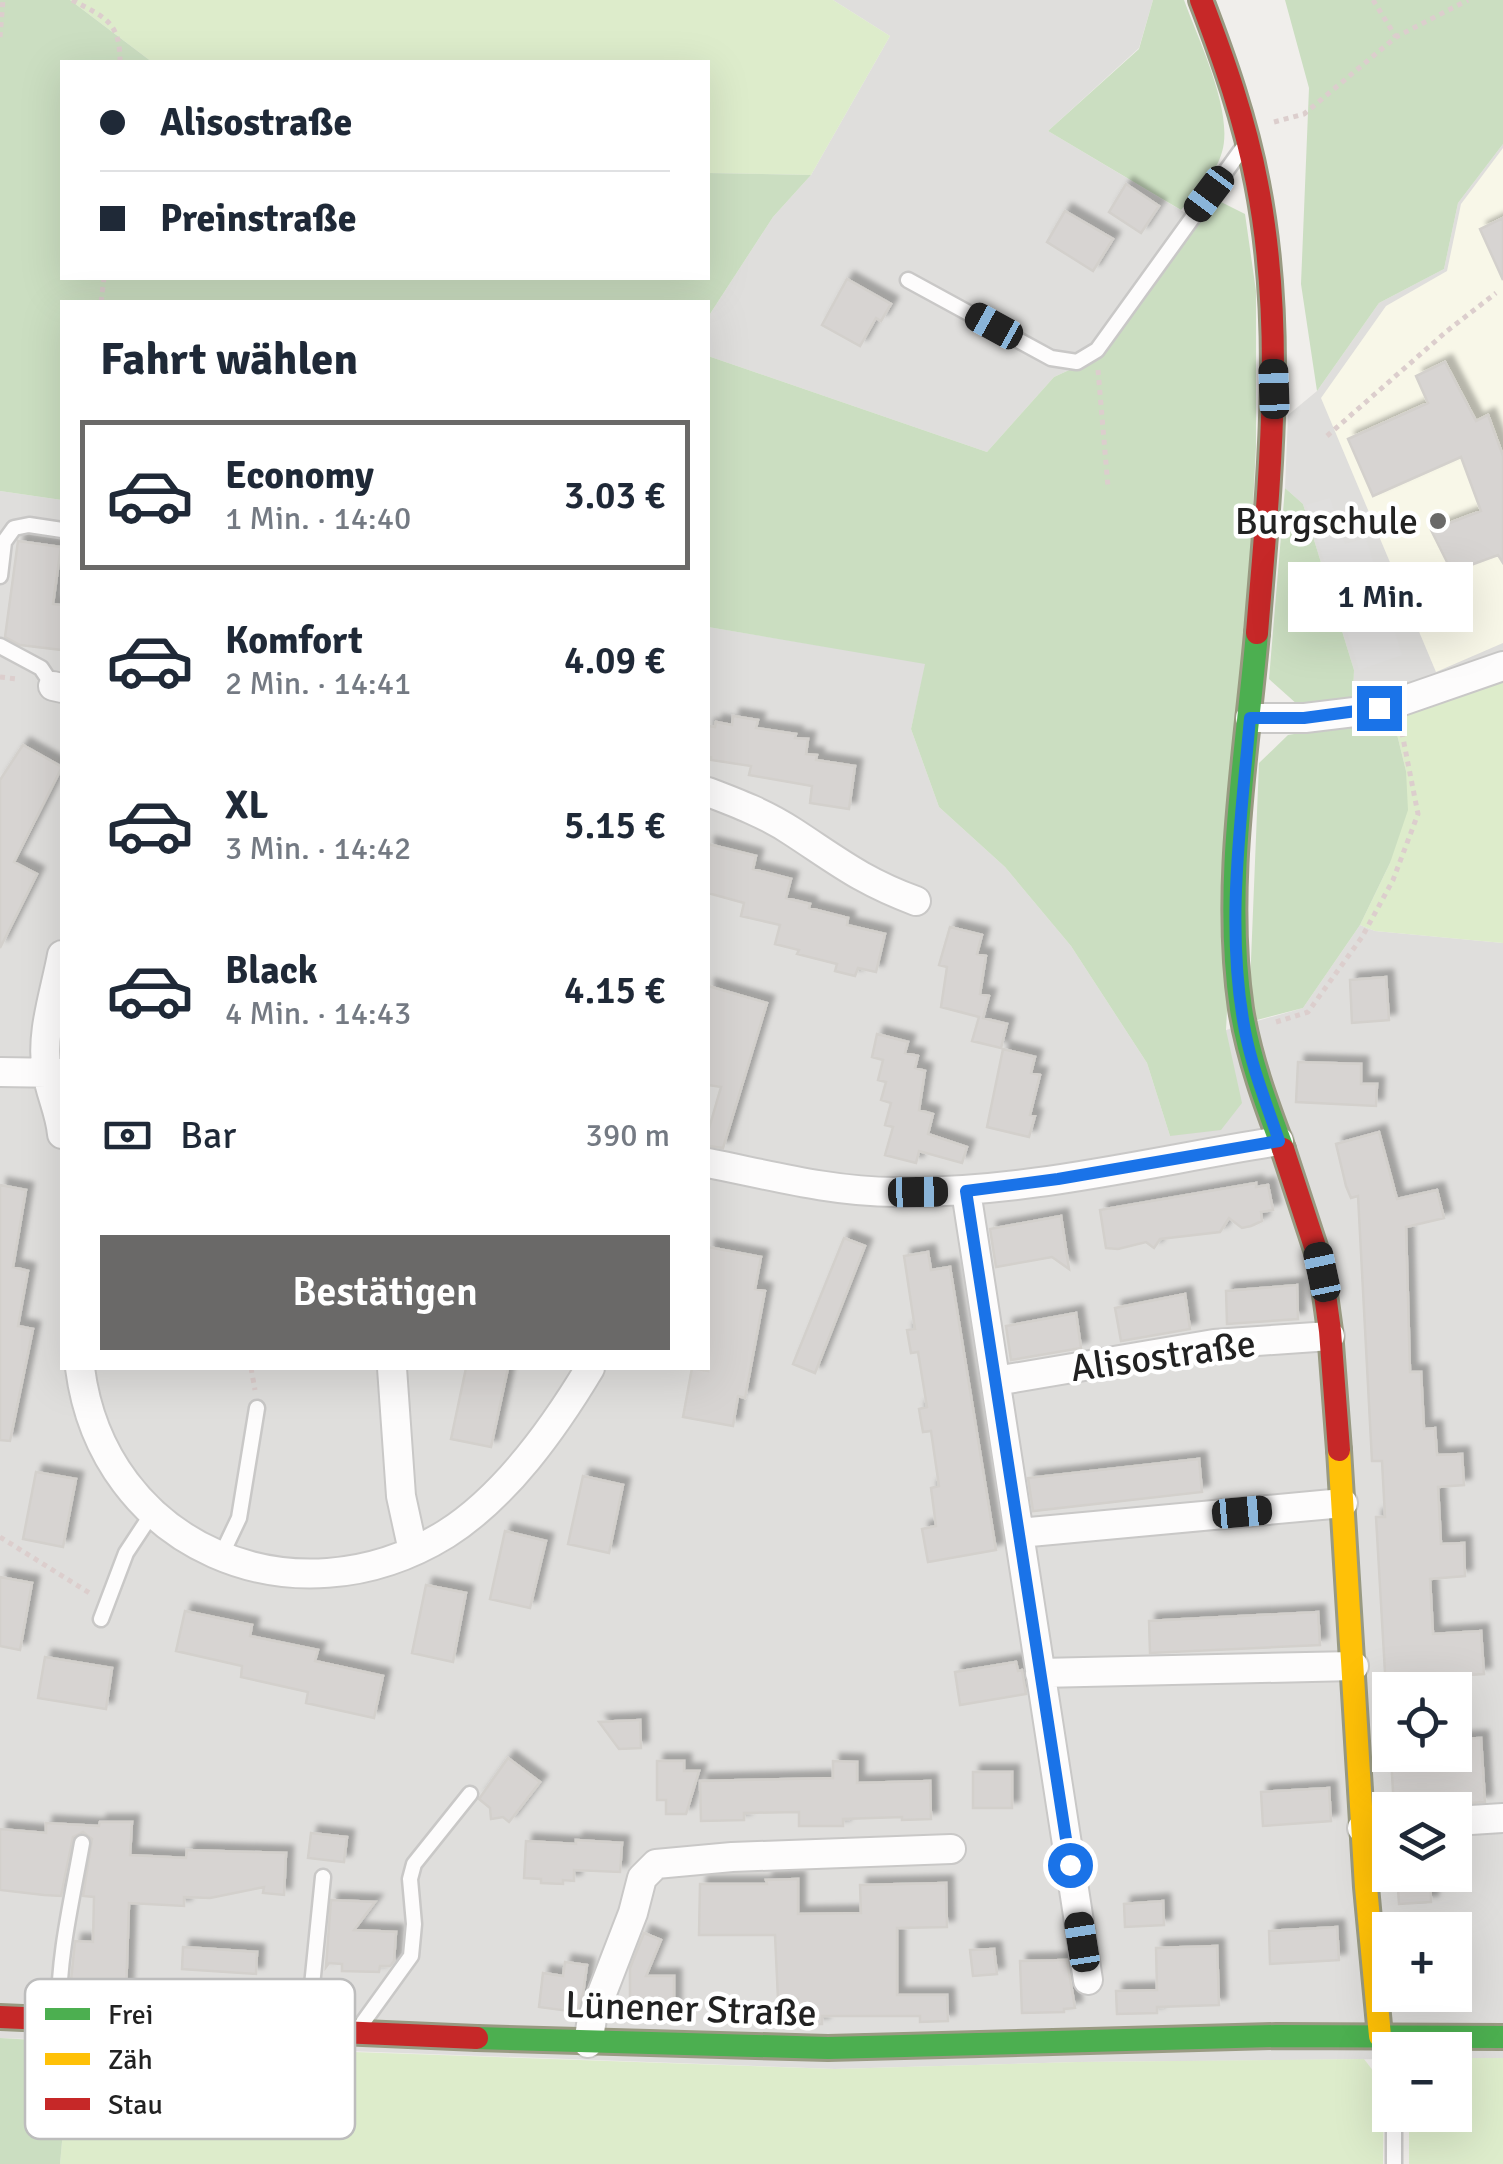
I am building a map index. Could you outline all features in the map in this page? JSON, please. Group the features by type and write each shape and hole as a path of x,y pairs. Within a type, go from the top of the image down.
{"street":[{"path":"1201,0 1248,140 1262,211 1271,298 1274,389 1234,912 1245,1032 1317,1251 1326,1293 1354,1666 1372,1798"},
{"path":"1250,718 1304,718 1396,704 1503,666"},
{"path":"710,793 752,808 874,886 916,901"},
{"path":"60,965 46,1034 60,1115"},
{"path":"0,1072 55,1073"},
{"path":"710,1163 834,1188 966,1191 1279,1141"},
{"path":"966,1191 1088,1980"},
{"name":"Alisostraße","path":"996,1381 1214,1344 1330,1336"},
{"path":"80,1370 82,1390 99,1436 124,1480 153,1512 190,1542 220,1559 278,1574 329,1574 412,1552 448,1533 493,1494 567,1406 589,1370"},
{"path":"392,1370 401,1496 412,1552"},
{"path":"1020,1533 1343,1502"},
{"path":"1040,1674 1354,1666"},
{"path":"1472,1821 1503,1818"},
{"path":"588,2043 592,2020 633,1913 642,1878 656,1864 951,1850"},
{"path":"1377,1892 1380,2032"},
{"name":"Lünener Straße","path":"0,2017 25,2018"},
{"name":"Lünener Straße","path":"356,2033 828,2048 1372,2036"},
{"name":"Lünener Straße","path":"1472,2037 1503,2037"}],"lane":[{"path":"908,280 1051,358 1077,362 1096,350 1248,140"},
{"path":"0,576 4,542 14,528 60,530"},
{"path":"0,646 41,668 58,687"},
{"path":"220,1559 240,1518 258,1408"},
{"path":"104,1612 126,1553 153,1512"},
{"path":"356,2033 410,1956 414,1924 410,1879 414,1864 470,1794"},
{"path":"59,1979 82,1842"},
{"path":"313,1979 324,1877"},
{"path":"1394,2132 1394,2164"}],"path":[{"path":"0,37 3,0"},
{"path":"72,0 110,22 120,39 120,60"},
{"path":"1373,0 1396,37"},
{"path":"1304,114 1396,37 1468,0"},
{"path":"1327,436 1446,331 1496,294"},
{"path":"1096,350 1108,487"},
{"path":"1245,1032 1308,1012 1362,937 1393,880 1418,814 1396,704"},
{"path":"0,1538 104,1612"}],"shaded area":[{"path":"833,0 1153,0 1139,48 1048,131 1199,221 1104,354 1054,377 987,452 710,357 710,314 773,217 811,175 890,36"},
{"name":"Burgschule","path":"1503,144 1503,676 1393,718 1353,727 1354,670 1303,504 1285,488 1288,415 1317,391 1379,303 1444,269 1458,203"},
{"name":"Burgschule","path":"1503,148 1503,643 1436,672 1321,398 1386,306 1447,271 1461,204"},
{"path":"0,491 60,500 60,1370 710,1370 710,627 926,663 911,729 939,807 1005,867 1071,946 1147,1063 1170,1136 1226,1030 1303,1008 1360,925 1375,931 1503,943 1503,2058 1472,2058 1472,2032 1372,2032 1372,2059 835,2069 355,2051 355,1979 25,1979 25,2039 0,2038"},
{"path":"1330,498 1345,544 1366,538 1402,655 1359,670 1306,505"}],"green space":[{"path":"0,0 70,0 149,60 60,60 60,280 710,280 710,173 811,175 773,217 710,314 710,300 60,300 60,500 0,491"},
{"path":"70,0 833,0 890,36 811,175 710,173 710,60 149,60"},
{"path":"1153,0 1184,0 1213,76 1223,117 1219,160 1181,210 1048,131 1139,49"},
{"path":"1285,0 1503,0 1503,144 1458,203 1444,269 1379,303 1317,391 1301,284 1309,88"},
{"path":"1215,199 1245,214 1256,291 1256,447 1226,1030 1242,1103 1221,1130 1170,1136 1147,1063 1071,946 1005,867 939,807 911,729 925,664 710,627 710,357 987,452 1054,377 1104,354"},
{"path":"1285,488 1303,504 1354,670 1353,699 1298,705 1269,679"},
{"path":"1503,676 1503,943 1375,931 1360,925 1390,863 1406,771 1393,718"},
{"path":"1393,718 1406,771 1408,810 1390,863 1360,925 1303,1008 1253,1021 1250,985 1259,763 1288,735"},
{"path":"0,2038 25,2039 25,2139 62,2139 60,2164 0,2164"},
{"path":"355,2052 835,2069 1364,2059 1372,2069 1372,2132 1383,2132 1383,2164 60,2164 62,2139 355,2139"},
{"path":"1472,2058 1503,2058 1503,2164 1409,2164 1409,2132 1472,2132"}],"building":[{"path":"1126,184 1159,206 1141,233 1109,212"},
{"path":"1065,211 1113,239 1093,271 1047,242"},
{"path":"1503,218 1503,280 1480,229"},
{"path":"847,279 891,304 881,321 876,318 860,346 822,325"},
{"path":"1445,362 1476,421 1488,415 1503,456 1503,563 1498,555 1452,572 1431,530 1481,511 1461,457 1373,496 1348,439 1428,403 1416,376"},
{"path":"18,541 60,547 53,604 60,605 60,650 20,645 5,637"},
{"path":"733,716 758,720 756,728 808,739 806,754 817,755 816,760 855,766 849,809 810,803 812,786 749,775 751,766 711,760 710,726 715,727 716,722 732,725"},
{"path":"23,745 60,766 14,862 37,874 0,948 0,780"},
{"path":"710,844 756,856 753,869 791,879 786,898 848,918 847,925 885,934 876,972 858,968 855,976 835,971 837,964 775,944 780,925 741,916 744,903 710,894"},
{"path":"950,927 982,935 977,954 986,956 980,994 989,996 983,1018 1007,1024 1001,1048 972,1041 979,1017 941,1007 947,967 939,965"},
{"path":"1386,977 1389,1020 1352,1023 1350,980"},
{"path":"710,987 767,1003 723,1148 710,1146 710,1125 721,1087 710,1085"},
{"path":"877,1034 908,1042 905,1053 918,1056 915,1068 925,1071 919,1110 933,1114 928,1134 967,1147 962,1163 919,1151 916,1163 885,1155 893,1127 885,1125 891,1103 881,1100 886,1082 878,1080 883,1060 872,1057"},
{"path":"1003,1049 1035,1057 1031,1073 1040,1075 1029,1137 987,1127"},
{"path":"1298,1062 1361,1064 1361,1084 1377,1084 1376,1106 1296,1102"},
{"path":"1379,1132 1397,1199 1437,1190 1444,1218 1406,1227 1410,1372 1421,1372 1424,1429 1435,1428 1437,1455 1462,1454 1464,1485 1438,1487 1441,1544 1464,1543 1465,1576 1430,1579 1433,1634 1481,1631 1484,1674 1385,1672 1376,1517 1385,1517 1382,1461 1372,1461 1358,1196 1351,1198 1336,1144"},
{"path":"1256,1183 1256,1187 1268,1185 1273,1210 1261,1212 1262,1221 1251,1226 1242,1228 1229,1218 1220,1232 1160,1239 1154,1248 1146,1242 1106,1248 1100,1210"},
{"path":"0,1185 26,1190 13,1267 28,1271 18,1326 33,1329 10,1441 0,1440"},
{"path":"1061,1216 1069,1269 1052,1257 996,1267 990,1229"},
{"path":"844,1238 865,1246 815,1373 793,1364"},
{"path":"710,1247 761,1257 755,1289 765,1291 745,1398 738,1396 733,1426 683,1417 692,1370 708,1371"},
{"path":"928,1252 931,1270 950,1267 996,1550 928,1562 922,1529 936,1526 931,1488 939,1486 931,1431 923,1432 919,1409 927,1407 918,1352 911,1353 907,1330 915,1329 904,1256"},
{"path":"1297,1285 1298,1319 1227,1324 1226,1291"},
{"path":"1185,1294 1190,1329 1121,1341 1115,1308"},
{"path":"1076,1313 1081,1348 1011,1360 1006,1326"},
{"path":"466,1370 508,1370 491,1447 451,1439"},
{"path":"1199,1459 1202,1492 1033,1511 1028,1478"},
{"path":"36,1472 76,1479 63,1547 23,1539"},
{"path":"583,1476 623,1485 609,1553 568,1544"},
{"path":"505,1531 546,1541 530,1608 490,1599"},
{"path":"0,1577 32,1583 20,1650 0,1646"},
{"path":"426,1585 466,1593 453,1662 412,1653"},
{"path":"185,1611 252,1625 250,1636 318,1650 315,1661 383,1676 374,1718 306,1703 308,1692 241,1677 242,1666 176,1651"},
{"path":"1318,1612 1320,1645 1150,1653 1149,1621"},
{"path":"45,1657 112,1668 106,1709 38,1698"},
{"path":"1016,1662 1018,1671 1022,1670 1026,1694 960,1705 955,1672"},
{"path":"640,1720 641,1748 619,1749 599,1722"},
{"path":"1472,1738 1481,1738 1485,1802 1472,1803 1472,1792 1393,1792 1392,1772 1472,1772"},
{"path":"508,1758 540,1782 509,1822 503,1817 491,1819 490,1808 479,1799"},
{"path":"657,1761 684,1761 684,1771 699,1771 686,1814 666,1814 666,1800 657,1800"},
{"path":"833,1761 857,1762 857,1783 930,1781 931,1819 843,1819 843,1826 799,1826 799,1812 744,1813 744,1820 701,1821 700,1781 833,1778"},
{"path":"973,1772 1012,1772 1012,1808 973,1808"},
{"path":"1329,1788 1331,1821 1263,1826 1261,1792"},
{"path":"100,1822 132,1822 130,1855 186,1858 187,1850 286,1853 284,1895 263,1893 264,1887 210,1898 184,1897 184,1906 129,1903 126,1979 71,1979 75,1941 93,1942 94,1897 83,1896 92,1839 83,1832 73,1837 61,1896 44,1895 0,1890 0,1829 46,1833 46,1823 99,1826"},
{"path":"311,1833 347,1837 344,1862 308,1858"},
{"path":"576,1840 622,1843 620,1872 574,1870 574,1881 563,1880 563,1884 524,1878 526,1841 576,1844"},
{"path":"798,1879 798,1914 861,1913 860,1885 946,1883 947,1927 897,1928 897,1995 947,1995 948,2021 920,2022 920,2016 822,2016 822,2024 798,2024 798,1999 778,1999 775,1935 699,1935 700,1884 767,1884 766,1880"},
{"path":"1398,1892 1431,1892 1431,1902 1399,1904"},
{"path":"331,1900 375,1902 354,1930 396,1932 394,1961 390,1966 380,1966 379,1972 342,1971 342,1964 329,1963 326,1967"},
{"path":"1163,1901 1164,1925 1125,1927 1124,1904"},
{"path":"1337,1927 1339,1960 1270,1964 1269,1931"},
{"path":"644,1933 661,1940 646,1976 674,1976 674,2009 630,2012 630,1968"},
{"path":"1217,1946 1219,2005 1157,2007 1157,2013 1117,2014 1116,1991 1157,1990 1156,1948"},
{"path":"183,1947 257,1952 256,1974 182,1969"},
{"path":"994,1949 997,1974 973,1976 970,1950"},
{"path":"1067,1960 1075,2008 1022,2013 1020,1961"},
{"path":"565,1962 587,1965 576,2012 539,2007 543,1973 563,1976"}],"traffic: fast":[{"path":"1257,633 1238,821 1236,963 1249,1045 1283,1149"},
{"path":"477,2038 828,2048 1276,2036 1503,2037"}],"traffic: slow":[{"path":"1339,1450 1366,1887 1380,2032"}],"traffic: jam":[{"path":"1201,0 1233,90 1252,160 1271,295 1272,408 1257,633"},
{"path":"1283,1149 1321,1265 1339,1450"},
{"path":"0,2017 25,2018"},
{"path":"355,2033 477,2038"}],"place":[{"name":"Burgschule","path":"1438,521"}],"route":[{"path":"1070,1865 966,1191 1279,1141 1245,1032 1238,975 1234,912 1250,718 1304,718 1379,708"}]}
